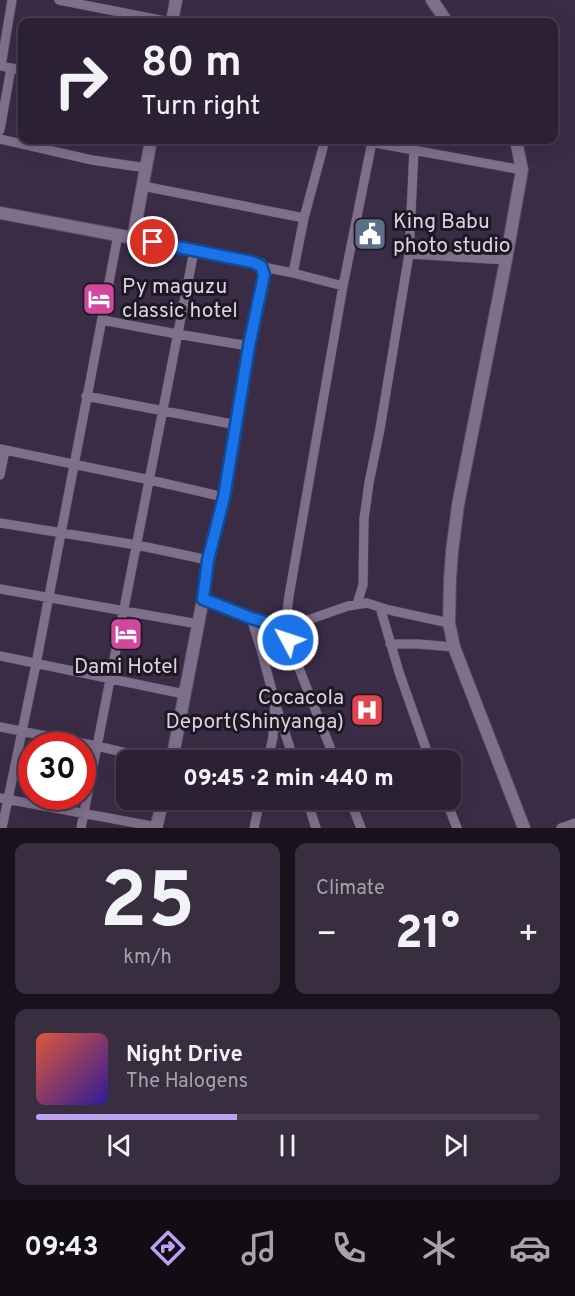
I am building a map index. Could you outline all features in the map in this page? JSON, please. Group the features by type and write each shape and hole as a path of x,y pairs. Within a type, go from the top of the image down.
{"street":[{"path":"0,130 4,66 12,0"},
{"path":"59,0 151,18"},
{"path":"172,18 176,0"},
{"path":"432,0 444,18"},
{"path":"0,139 18,143"},
{"path":"22,144 92,160 147,168"},
{"path":"133,238 150,144"},
{"path":"293,273 304,218 324,144"},
{"path":"331,750 285,628 343,286 372,144"},
{"path":"382,144 522,170"},
{"path":"517,144 522,170 458,505 450,579 449,623 454,647 524,828"},
{"path":"357,604 363,585 364,519 369,483 409,254 414,150"},
{"path":"143,186 304,218"},
{"path":"0,213 252,262 262,267 343,286"},
{"path":"2,828 4,798 22,731 36,664 118,235"},
{"path":"81,828 194,251"},
{"path":"409,254 506,260"},
{"path":"173,750 203,599 208,560 224,497 249,346 264,275 262,267"},
{"path":"102,320 249,346"},
{"path":"86,396 237,425"},
{"path":"0,475 3,450 224,497"},
{"path":"0,523 137,545 208,560"},
{"path":"0,589 198,624"},
{"path":"203,599 251,618 285,628 357,604 367,603 449,623"},
{"path":"380,607 390,644 427,750"},
{"path":"251,618 291,750"},
{"path":"390,644 454,647"},
{"path":"0,656 184,694"},
{"path":"270,750 275,702"},
{"path":"0,727 116,751"},
{"path":"4,798 157,827 161,810"},
{"path":"254,828 258,810"},
{"path":"310,810 316,828"},
{"path":"354,810 361,828"},
{"path":"450,810 457,828"},
{"path":"561,828 575,823"}],"place":[{"name":"King Babu photo studio","path":"370,234"},
{"name":"Py maguzu classic hotel","path":"99,299"},
{"name":"Dami Hotel","path":"126,634"},
{"name":"Cocacola Deport(Shinyanga)","path":"367,710"}],"route":[{"path":"153,242 252,262 264,270 224,497 208,560 203,599 251,618 285,628 288,640"}]}
